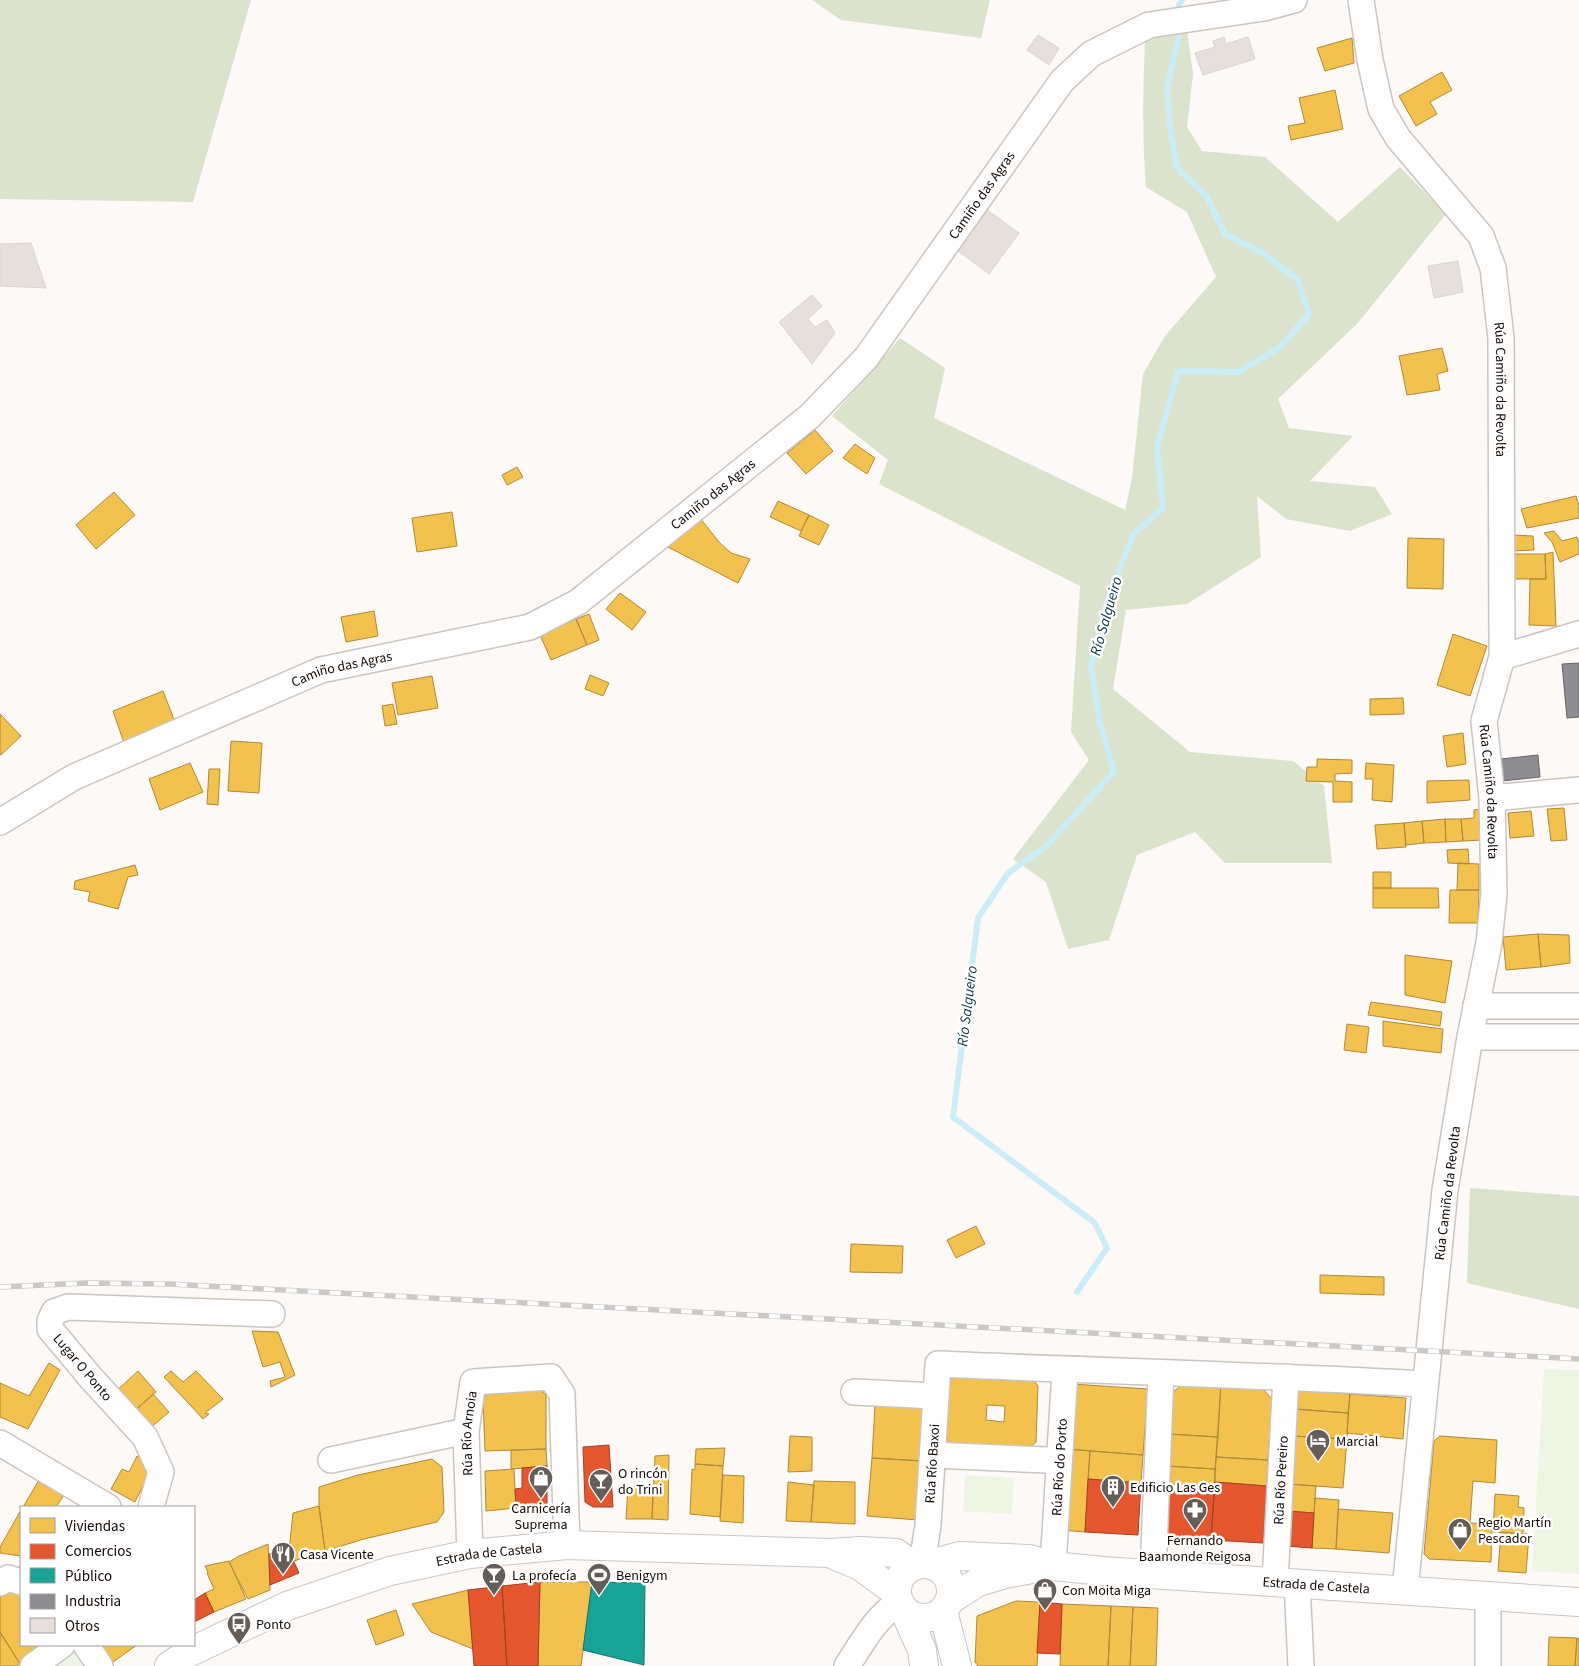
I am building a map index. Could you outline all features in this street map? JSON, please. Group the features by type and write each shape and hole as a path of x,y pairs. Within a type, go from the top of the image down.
{"main road":[{"name":"Estrada de Castela","path":"182,1657 287,1606 390,1571 470,1554 567,1545 830,1553 860,1551 896,1553 922,1565"},
{"path":"830,1553 860,1566 900,1601 911,1615 928,1618 936,1616 978,1582 1041,1562"},
{"path":"924,1666 922,1650 900,1601 898,1584 901,1576 907,1570 960,1556 1041,1562"},
{"name":"Estrada de Castela","path":"1041,1562 1152,1573 1579,1602"},
{"path":"922,1565 938,1568 950,1582 952,1591 947,1606 957,1666"}],"street":[{"name":"Camiño das Agras","path":"0,822 74,777 321,670 530,627 578,602 810,416 866,358 1062,81 1091,54 1149,25 1264,8 1294,0"},
{"name":"Rúa Camiño da Revolta","path":"1361,0 1370,60 1381,109 1398,138 1481,236 1493,268 1501,338 1502,657 1484,721 1492,798 1494,893 1490,943 1470,1038 1444,1190 1405,1590"},
{"path":"1502,657 1579,634"},
{"path":"1492,798 1579,790"},
{"path":"1476,1006 1579,1006"},
{"path":"1470,1038 1579,1037"},
{"name":"Lugar O Ponto","path":"151,1506 160,1472 145,1437 91,1378 50,1329 50,1321 54,1312 68,1308 272,1314"},
{"name":"Rúa Río Baxoi","path":"922,1565 928,1525 938,1364 1058,1369"},
{"path":"1041,1562 1047,1460 1058,1369 1425,1384"},
{"name":"Rúa Río do Porto","path":"1041,1562 1058,1369"},
{"path":"1152,1573 1161,1373"},
{"name":"Rúa Río Arnoia","path":"470,1554 466,1431 473,1382 551,1377 562,1394 567,1545"},
{"name":"Rúa Río Pereiro","path":"1286,1377 1286,1582 1301,1666"},
{"path":"854,1392 936,1396"},
{"path":"331,1460 466,1431"},
{"path":"0,1443 106,1506"},
{"path":"933,1455 1047,1460"},
{"path":"0,1583 8,1578 20,1582"},
{"path":"1488,1595 1488,1666"},
{"path":"847,1666 877,1621 887,1610 900,1601"},
{"path":"33,1666 61,1646"},
{"path":"87,1646 100,1666"}],"green space":[{"path":"0,0 251,0 193,202 0,199"},
{"path":"812,0 990,0 981,38 841,20"},
{"path":"1187,30 1193,74 1187,127 1202,151 1265,157 1338,222 1400,167 1446,214 1357,324 1278,399 1289,428 1353,436 1310,481 1375,487 1392,514 1350,531 1286,519 1257,496 1261,557 1187,604 1126,610 1113,689 1190,752 1293,761 1324,786 1332,863 1225,863 1195,832 1137,855 1109,940 1068,949 1046,882 1013,859 1089,760 1071,732 1080,586 879,484 888,460 832,416 900,338 945,368 934,418 1125,510 1132,478 1143,374 1165,336 1216,277 1187,212 1146,187 1143,114 1145,40"},
{"path":"1470,1188 1579,1196 1579,1309 1467,1283"},
{"path":"1544,1369 1579,1370 1579,1574 1532,1571"},
{"path":"965,1475 1014,1478 1012,1514 963,1511"},
{"path":"80,1649 92,1666 55,1666"}],"building: Viviendas":[{"path":"1352,38 1354,63 1325,71 1317,48"},
{"path":"1442,72 1452,90 1430,102 1437,114 1416,126 1399,96"},
{"path":"1335,90 1343,129 1291,140 1288,126 1305,123 1299,98"},
{"path":"1442,348 1448,371 1437,374 1440,390 1407,395 1399,356"},
{"path":"815,430 833,451 806,474 787,453"},
{"path":"855,444 875,458 867,474 843,458"},
{"path":"517,467 523,477 507,485 502,475"},
{"path":"114,492 135,515 96,549 76,525"},
{"path":"1576,496 1579,506 1579,518 1527,528 1521,509"},
{"path":"778,501 809,515 801,531 770,517"},
{"path":"452,512 457,546 417,552 412,518"},
{"path":"809,515 829,525 819,545 799,536"},
{"path":"700,518 719,542 731,553 750,559 738,583 664,545"},
{"path":"1554,531 1562,541 1577,537 1579,554 1560,562 1552,542 1544,533"},
{"path":"1511,535 1533,536 1534,550 1510,551"},
{"path":"1408,538 1444,539 1443,589 1407,588"},
{"path":"1553,552 1556,626 1529,625 1530,579 1546,579 1545,554"},
{"path":"1512,554 1545,554 1546,579 1512,579"},
{"path":"620,593 646,612 632,630 606,609"},
{"path":"374,611 378,636 346,642 341,617"},
{"path":"589,614 599,640 587,645 576,619"},
{"path":"576,619 587,645 551,660 540,635"},
{"path":"1453,634 1487,646 1470,696 1437,685"},
{"path":"590,675 609,683 603,696 585,689"},
{"path":"432,676 438,708 398,715 392,683"},
{"path":"163,691 175,722 124,743 113,711"},
{"path":"1403,698 1404,714 1370,715 1370,699"},
{"path":"393,704 397,724 385,726 382,706"},
{"path":"0,714 21,736 1,755 0,754"},
{"path":"1463,733 1466,764 1447,767 1443,736"},
{"path":"231,741 262,743 259,793 228,791"},
{"path":"1317,759 1352,760 1352,773 1335,774 1335,781 1352,782 1352,802 1333,802 1333,782 1306,781 1307,767 1317,767"},
{"path":"190,763 203,792 160,810 149,779"},
{"path":"1366,763 1394,765 1392,802 1372,800 1373,779 1365,779"},
{"path":"209,769 220,769 218,805 207,804"},
{"path":"1469,780 1470,800 1427,803 1427,781"},
{"path":"1564,808 1567,840 1551,841 1547,809"},
{"path":"1481,809 1483,840 1463,841 1461,819 1474,818 1474,810"},
{"path":"1531,811 1534,836 1510,838 1508,813"},
{"path":"1445,819 1461,819 1463,841 1446,842"},
{"path":"1445,819 1446,842 1424,843 1422,821"},
{"path":"1422,821 1424,843 1406,845 1404,823"},
{"path":"1404,823 1406,847 1377,849 1375,825"},
{"path":"1468,849 1469,864 1448,863 1447,850"},
{"path":"1458,863 1479,864 1479,890 1457,890"},
{"path":"135,865 138,875 128,877 118,909 88,901 90,892 74,889 75,881"},
{"path":"1373,872 1391,872 1391,888 1373,888"},
{"path":"1373,888 1438,888 1439,908 1373,908"},
{"path":"1450,890 1479,890 1478,923 1449,923"},
{"path":"1538,934 1541,967 1506,970 1503,937"},
{"path":"1538,934 1569,935 1570,963 1541,967"},
{"path":"1405,955 1452,961 1445,1003 1405,995"},
{"path":"1371,1002 1442,1012 1440,1026 1368,1015"},
{"path":"1383,1021 1443,1029 1441,1053 1383,1046"},
{"path":"1347,1024 1369,1027 1366,1053 1344,1050"},
{"path":"976,1226 985,1244 956,1258 947,1240"},
{"path":"851,1244 903,1246 902,1273 850,1272"},
{"path":"1320,1275 1384,1277 1384,1295 1320,1293"},
{"path":"252,1331 278,1332 295,1375 271,1387 270,1381 285,1377 280,1362 263,1367"},
{"path":"49,1363 60,1370 28,1429 0,1417 0,1383 29,1396"},
{"path":"138,1371 156,1392 131,1414 113,1394"},
{"path":"171,1371 183,1382 196,1371 223,1399 205,1413 209,1414 203,1419 164,1377"},
{"path":"957,1374 1032,1378 1038,1386 1036,1442 1027,1450 953,1446 946,1438 949,1381","holes":["987,1405 1005,1406 1004,1422 986,1420"]},
{"path":"1185,1382 1221,1383 1218,1437 1169,1434 1172,1393"},
{"path":"1221,1383 1261,1387 1272,1399 1268,1460 1216,1457"},
{"path":"1072,1384 1148,1389 1143,1455 1067,1449"},
{"path":"537,1387 546,1395 546,1449 485,1451 483,1398 492,1389"},
{"path":"1296,1390 1350,1394 1348,1413 1294,1409"},
{"path":"153,1394 169,1412 148,1430 133,1412"},
{"path":"1350,1394 1406,1398 1403,1439 1347,1433"},
{"path":"875,1405 926,1408 923,1461 872,1458"},
{"path":"1294,1409 1348,1413 1347,1439 1293,1436"},
{"path":"1169,1434 1218,1437 1215,1469 1167,1466"},
{"path":"790,1436 812,1437 812,1471 788,1472"},
{"name":"Marcial","path":"1293,1436 1347,1439 1343,1488 1289,1484"},
{"path":"1440,1436 1497,1440 1495,1483 1473,1481 1470,1523 1492,1524 1491,1562 1429,1559 1424,1554 1434,1441"},
{"path":"725,1448 723,1466 695,1464 696,1449"},
{"path":"546,1449 547,1466 511,1469 511,1450"},
{"path":"1067,1449 1090,1451 1085,1532 1061,1530"},
{"path":"1090,1451 1143,1455 1141,1483 1088,1479"},
{"path":"669,1455 668,1520 652,1519 655,1456"},
{"path":"137,1456 152,1468 135,1502 111,1489 122,1469 129,1472"},
{"path":"1216,1457 1268,1460 1267,1486 1215,1482"},
{"path":"872,1458 923,1461 918,1520 867,1516"},
{"path":"432,1459 442,1467 444,1512 437,1522 364,1539 325,1551 319,1506 319,1487 358,1475"},
{"path":"695,1464 723,1466 720,1517 690,1514 692,1469 695,1470"},
{"path":"1167,1466 1215,1469 1214,1493 1166,1490"},
{"path":"514,1469 516,1508 486,1511 485,1471"},
{"path":"723,1475 744,1476 743,1523 720,1521"},
{"path":"39,1480 64,1495 57,1506 24,1506"},
{"path":"814,1481 855,1482 855,1524 811,1522"},
{"path":"788,1482 814,1485 811,1522 786,1521"},
{"path":"1289,1484 1316,1486 1314,1513 1287,1511"},
{"path":"628,1486 653,1488 652,1519 626,1519"},
{"path":"1495,1494 1519,1496 1518,1507 1524,1508 1523,1534 1493,1532"},
{"path":"1315,1498 1339,1500 1336,1549 1312,1548"},
{"path":"319,1506 325,1551 294,1561 289,1551 293,1513"},
{"path":"1338,1509 1393,1513 1389,1553 1336,1549"},
{"path":"20,1512 20,1556 0,1553 0,1547"},
{"path":"1501,1532 1529,1534 1526,1573 1498,1571"},
{"path":"268,1544 270,1590 248,1599 229,1562"},
{"path":"229,1561 246,1599 214,1612 205,1593 214,1589 205,1566"},
{"path":"540,1582 592,1582 581,1666 538,1666"},
{"path":"0,1589 20,1589 20,1646 46,1646 20,1664 0,1632"},
{"path":"468,1590 473,1649 431,1632 412,1604"},
{"path":"1016,1601 1040,1602 1037,1666 978,1666 975,1662 977,1616"},
{"path":"1062,1604 1111,1606 1108,1666 1060,1666"},
{"path":"1111,1606 1133,1607 1130,1666 1108,1666"},
{"path":"1133,1607 1158,1608 1156,1666 1130,1666"},
{"path":"396,1610 404,1635 376,1645 367,1620"},
{"path":"0,1632 20,1664 17,1666 0,1666"},
{"path":"1549,1637 1577,1638 1575,1666 1548,1666"},
{"path":"1577,1638 1579,1639 1579,1666 1575,1666"},
{"path":"102,1646 136,1646 113,1662"}],"building: Comercios":[{"path":"609,1445 613,1507 593,1507 585,1502 583,1447"},
{"path":"547,1466 547,1506 516,1508 515,1489 522,1488 522,1468"},
{"name":"Edificio Las Ges","path":"1088,1479 1141,1483 1138,1535 1085,1532"},
{"path":"1215,1482 1267,1486 1263,1543 1211,1540"},
{"path":"1166,1490 1214,1493 1211,1540 1163,1537"},
{"path":"1287,1511 1314,1513 1312,1548 1285,1546"},
{"path":"289,1546 289,1551 299,1573 270,1585 269,1554"},
{"path":"540,1582 538,1666 507,1666 502,1586"},
{"path":"502,1586 507,1666 474,1666 468,1590"},
{"path":"205,1593 214,1612 195,1622 195,1599"},
{"path":"1040,1602 1062,1604 1060,1654 1037,1653"}],"building: Público":[{"path":"592,1582 645,1583 644,1665 583,1650"}],"building: Industria":[{"path":"1579,663 1579,717 1567,718 1562,664"},
{"path":"1538,755 1540,777 1502,781 1501,759"}],"building: Otros":[{"path":"1038,35 1059,48 1049,65 1027,50"},
{"path":"1224,37 1226,44 1248,37 1255,59 1203,75 1195,53 1215,47 1213,41"},
{"path":"983,207 1019,233 989,274 954,248"},
{"path":"31,243 46,288 0,286 0,244"},
{"path":"1458,261 1463,292 1434,298 1428,266"},
{"path":"812,295 822,306 808,319 815,327 827,320 835,333 812,364 779,322"}],"waterway":[{"name":"Río Salgueiro","path":"1179,5 1182,0"},
{"name":"Río Salgueiro","path":"1077,1292 1107,1248 1095,1223 953,1117 978,918 1008,873 1045,847 1114,772 1100,723 1091,666 1107,601 1133,535 1163,508 1157,447 1178,371 1238,372 1280,347 1309,314 1297,279 1261,252 1225,234 1207,197 1177,168 1170,128 1167,88 1179,35"}],"railway":[{"path":"0,1287 87,1283 169,1284 1579,1359"}],"place":[{"name":"Marcial","path":"1318,1462"},
{"name":"Carnicería Suprema","path":"541,1499"},
{"name":"O rincón do Trini","path":"601,1502"},
{"name":"Edificio Las Ges","path":"1113,1508"},
{"name":"Fernando Baamonde Reigosa","path":"1195,1531"},
{"name":"Regio Martín Pescador","path":"1460,1551"},
{"name":"Casa Vicente","path":"283,1575"},
{"name":"La profecía","path":"494,1596"},
{"name":"Benigym","path":"599,1596"},
{"name":"Con Moita Miga","path":"1045,1611"},
{"name":"Ponto","path":"239,1645"}]}
